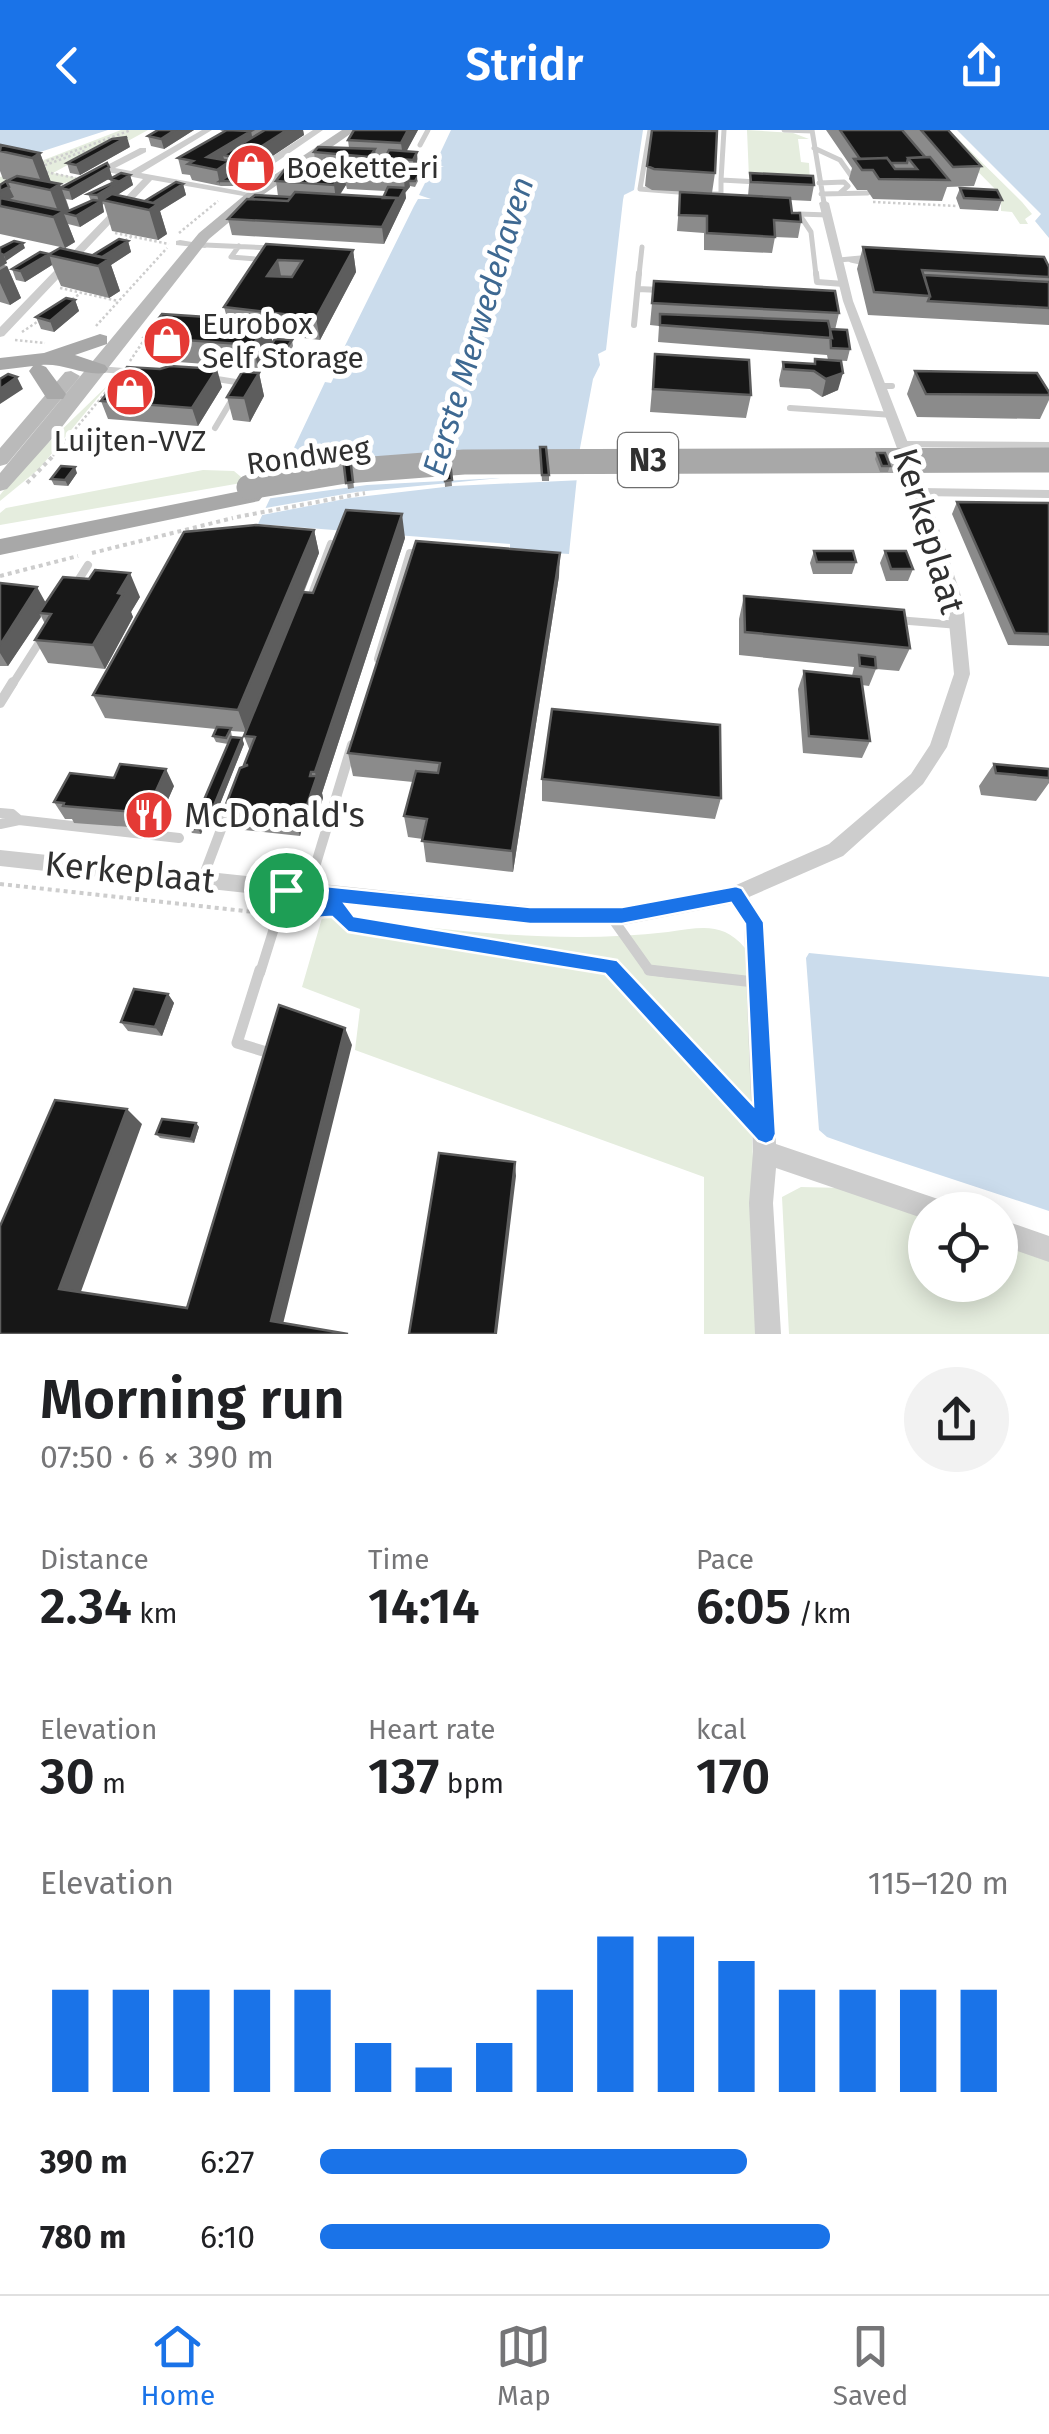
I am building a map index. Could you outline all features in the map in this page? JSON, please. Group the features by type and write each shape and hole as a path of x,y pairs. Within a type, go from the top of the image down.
{"main road":[{"path":"243,195 302,169 350,130"},
{"path":"3,452 84,368 100,340 188,244 243,195 261,173 322,131"},
{"path":"0,485 84,368 188,244"},
{"path":"0,374 100,340"},
{"path":"0,364 49,357 84,368"},
{"path":"49,357 55,394"},
{"name":"Rondweg","path":"246,500 346,471 464,462 1049,460"},
{"name":"Rondweg","path":"3,540 342,481 461,472 1049,470"}],"street":[{"path":"133,174 208,130"},
{"path":"70,186 109,170 142,150"},
{"path":"109,170 243,195"},
{"path":"5,337 38,294 149,178"},
{"name":"Kerkeplaat","path":"2,863 202,880 530,916 610,916 665,910 736,894 836,850 918,780 938,747 962,674 959,625 887,386 840,295 842,254 828,202"},
{"path":"74,232 93,236"},
{"path":"19,289 38,294"},
{"path":"736,894 754,922 765,1143 761,1203 768,1334"},
{"path":"765,1143 908,1199"},
{"path":"1018,1238 1049,1249"}],"lane":[{"path":"420,145 428,130"},
{"path":"650,130 640,188 717,195 724,130"},
{"path":"784,130 812,131"},
{"name":"Kerkeplaat","path":"812,131 819,183 828,202"},
{"path":"814,148 840,160 852,177"},
{"path":"230,174 261,173"},
{"path":"721,180 760,182"},
{"path":"819,183 844,182 848,186 828,202"},
{"path":"840,295 817,282 812,241 799,214 828,202 868,193"},
{"path":"243,195 270,198"},
{"path":"812,241 842,254 875,260"},
{"path":"188,244 276,248"},
{"path":"238,246 231,257 268,260"},
{"path":"634,325 642,248"},
{"path":"638,289 676,291"},
{"path":"84,368 139,372"},
{"path":"208,378 243,381 215,428"},
{"path":"790,408 900,428 1049,444"},
{"path":"920,492 1049,494"},
{"path":"304,615 331,544"},
{"path":"376,666 410,552 428,554"},
{"path":"68,596 88,565"},
{"path":"879,618 959,625"},
{"path":"0,703 49,626"},
{"path":"307,892 353,742"},
{"path":"202,880 236,792"},
{"path":"0,813 19,820 180,838"},
{"path":"0,824 19,820"},
{"path":"273,1054 237,1043 286,890"},
{"path":"610,916 650,970 758,983"}],"path":[{"path":"34,167 132,130"},
{"path":"34,167 138,130"},
{"path":"34,167 84,180"},
{"path":"41,180 70,186"},
{"path":"861,201 958,206"},
{"path":"119,222 105,231 188,244"},
{"path":"120,244 131,237"},
{"path":"68,278 54,286 118,301"},
{"path":"67,302 81,293"},
{"path":"5,337 52,312"},
{"path":"5,337 49,357"},
{"path":"0,576 246,500"},
{"path":"0,884 278,914"},
{"path":"324,908 338,909 348,924 610,966 765,1143"}],"green space":[{"path":"121,130 148,130 117,147 104,145 53,173 83,179 19,193 0,192 0,177"},
{"path":"747,130 793,133 809,139 798,139 801,162 809,163 810,182 749,178"},
{"path":"937,130 949,130 1022,202 1032,214 1025,219 1028,224 1020,224 1012,212 1001,211 996,190"},
{"path":"109,384 39,469 0,501 0,495 19,471"},
{"path":"203,470 234,471 247,482 0,525 0,513 6,508"},
{"path":"324,911 339,913 343,918 505,934 627,936 710,928 736,939 745,948 755,1111 751,1114 761,1334 704,1334 704,1177 355,1050 360,1009 302,987"},
{"path":"801,1187 843,1188 908,1210 908,1302 1018,1302 1018,1247 1049,1257 1049,1334 789,1334 782,1197"}],"water":[{"path":"0,130 108,130 0,165"},
{"name":"Eerste Merwedehaven","path":"451,130 643,130 634,190 624,195 623,200 606,350 598,354 600,365 593,379 580,448 569,554 510,550 510,544 258,524 325,382 331,383 340,365 336,364 414,206 418,199 431,199 419,195 433,167 444,167 435,164"},
{"path":"957,130 1049,130 1049,238 1035,221 1041,214"},
{"path":"809,953 1049,977 1049,1211 1018,1201 1018,1192 991,1192 827,1137 819,1130 806,958"}],"pier":[{"path":"585,453 583,480 453,486 350,498 257,516 260,509 356,492 500,478 367,485 265,499 276,475"}],"building":[{"path":"158,130 175,130 161,139 148,136"},
{"path":"227,130 251,131 207,157 230,161 217,170 178,158"},
{"path":"265,130 287,130 242,159 223,155"},
{"path":"354,130 408,130 401,143 348,140"},
{"path":"652,130 717,131 715,173 647,166"},
{"path":"840,130 902,130 925,157 908,158 907,163 891,163 887,158 860,159"},
{"path":"921,130 948,130 981,166 953,167"},
{"path":"127,137 76,165 67,163 112,139"},
{"path":"1,145 40,153 32,158 0,151"},
{"path":"318,147 375,149 370,157 314,152"},
{"path":"389,150 417,152 413,160 385,158"},
{"path":"930,157 949,180 879,179 873,170 862,170 854,159 887,158 895,169 917,169 908,158"},
{"path":"325,159 342,160 337,168 345,168 334,185 276,181 285,169 319,171"},
{"path":"107,163 109,167 69,190 60,188"},
{"path":"358,166 379,167 356,169"},
{"path":"348,169 392,171 389,176 345,174"},
{"path":"392,171 408,172 404,178 390,176"},
{"path":"121,173 130,175 97,195 88,194 117,181 110,179"},
{"path":"232,173 244,173 233,181 220,181"},
{"path":"750,173 813,176 814,185 751,182"},
{"path":"17,176 60,184 50,190 7,181"},
{"path":"176,182 183,184 153,203 145,201"},
{"path":"388,187 405,188 397,202 397,198 383,198"},
{"path":"960,188 997,190 1002,200 964,198"},
{"path":"295,192 397,198 382,227 228,219 247,199 288,201"},
{"path":"680,192 790,198 792,213 800,213 801,222 774,220 775,237 707,233 707,216 679,215"},
{"path":"112,194 158,204 149,210 102,200"},
{"path":"255,195 291,197 288,201 250,199"},
{"path":"0,198 64,211 53,217 0,206"},
{"path":"93,200 101,201 76,216 64,213"},
{"path":"119,239 128,241 102,257 93,255"},
{"path":"14,241 23,243 4,255 0,253 0,248"},
{"path":"266,244 353,250 316,318 224,307","holes":["278,260 302,261 292,277 267,276"]},
{"path":"863,247 1044,257 1049,277 922,270 930,296 874,292"},
{"path":"60,248 109,259 98,266 48,255"},
{"path":"40,252 49,254 20,271 12,269"},
{"path":"924,275 1049,282 1049,308 928,301"},
{"path":"654,281 835,291 839,313 652,303"},
{"path":"66,298 75,300 50,321 36,317"},
{"path":"162,314 268,321 253,345 144,337"},
{"path":"660,314 828,321 832,338 660,325"},
{"path":"830,329 847,330 850,349 831,348"},
{"path":"275,339 292,340 288,346 271,345"},
{"path":"655,354 749,360 751,395 653,389"},
{"path":"815,359 841,361 843,373 826,379 814,371 784,369 783,362 815,364"},
{"path":"127,367 217,369 192,408 101,401"},
{"path":"915,371 1037,373 1049,395 926,394"},
{"path":"242,372 259,373 244,398 227,397"},
{"path":"8,374 17,377 0,389 0,379"},
{"path":"540,447 546,447 549,475 542,475"},
{"path":"443,451 449,451 452,480 445,481"},
{"path":"877,453 885,453 890,466 882,466"},
{"path":"350,457 353,482 346,483 343,458"},
{"path":"61,466 75,467 65,480 51,479"},
{"path":"957,502 1049,503 1049,634 1015,633"},
{"path":"346,510 402,514 315,772 311,772 310,776 317,776 307,805 296,804 292,814 225,807 240,768 248,765 244,765 255,737 244,736 303,592 313,593"},
{"path":"256,525 314,530 238,710 93,695 184,532"},
{"path":"416,541 560,553 512,851 422,841 427,819 404,816 416,771 438,773 440,763 348,753"},
{"path":"814,551 853,551 856,562 817,562"},
{"path":"885,551 906,551 913,569 891,569"},
{"path":"95,570 130,573 118,593 123,594 93,645 35,640 51,614 39,613 63,577 89,579"},
{"path":"0,583 37,587 0,645"},
{"path":"744,596 904,610 910,648 745,632"},
{"path":"859,655 875,657 876,668 860,666"},
{"path":"804,671 861,677 870,741 809,736"},
{"path":"552,709 720,725 721,798 542,779"},
{"path":"217,727 231,728 226,738 213,736"},
{"path":"231,737 242,738 213,808 201,807"},
{"path":"120,764 166,769 146,813 54,802 70,773 114,778"},
{"path":"994,764 1049,769 1049,778 996,773"},
{"path":"196,812 205,813 198,829 189,828"},
{"path":"134,989 168,994 155,1027 121,1022"},
{"path":"279,1005 345,1028 271,1321 348,1334 0,1334 0,1226 55,1100 127,1109 59,1289 187,1308"},
{"path":"162,1119 196,1123 191,1139 156,1134"},
{"path":"439,1153 515,1162 495,1334 409,1334"}],"place":[{"name":"Boekette-ri","path":"251,168"},
{"name":"Eurobox Self Storage","path":"167,341"},
{"name":"Luijten-VVZ","path":"130,392"},
{"name":"McDonald's","path":"149,815"}],"route":[{"path":"286,890 530,916 622,916 736,894 754,922 766,1134 610,966 348,924 338,909 310,906 294,915 278,914 286,890"}]}
